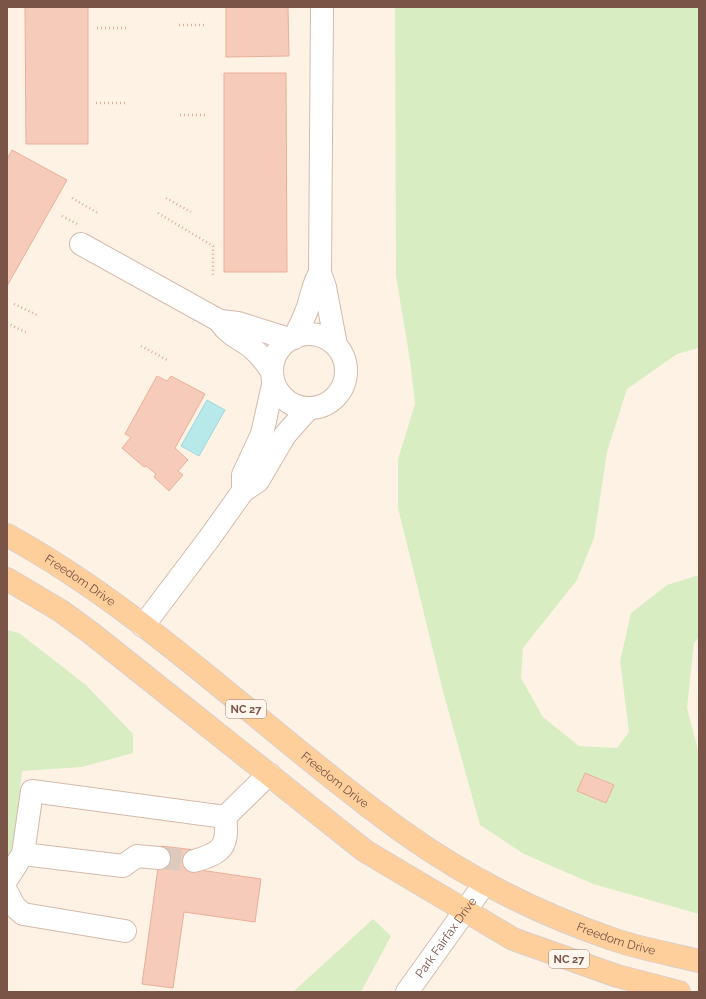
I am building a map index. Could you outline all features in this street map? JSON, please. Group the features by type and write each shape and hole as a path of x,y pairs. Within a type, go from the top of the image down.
{"main road":[{"name":"Freedom Drive","path":"7,535 69,572 143,626 325,774 394,826 485,883 546,914 617,940 699,961"},
{"name":"NC 27","path":"7,579 61,611 91,632 365,851 513,939 617,976 679,992"}],"street":[{"path":"322,7 320,273 336,346"},
{"path":"81,244 220,321 238,323 292,338"},
{"path":"292,338 304,318 311,299 313,283 320,273"},
{"path":"220,321 225,330 250,346 264,359 272,377 287,401 298,406 309,408 321,406 332,400 340,392 345,381 346,368 343,356 336,346 326,338 314,334 301,334 292,338 280,347 274,358 272,377 262,434 243,475 243,491"},
{"path":"143,626 243,491 258,481 285,435 309,408"},
{"path":"194,861 211,856 222,848 227,840 226,817 269,774"},
{"path":"7,879 23,854 32,791 226,817"},
{"path":"23,854 124,866 137,856 159,858"},
{"name":"Park Fairfax Drive","path":"407,992 485,883"},
{"path":"7,892 14,906 23,914 125,931"}],"path":[{"path":"179,25 207,25"},
{"path":"97,28 126,28"},
{"path":"96,103 126,103"},
{"path":"180,115 207,115"},
{"path":"72,198 98,213"},
{"path":"166,198 191,212"},
{"path":"158,213 213,246 213,275"},
{"path":"14,304 37,315"},
{"path":"7,323 27,333"},
{"path":"141,346 169,361"}],"green space":[{"path":"395,7 699,7 699,348 677,354 627,389 607,452 594,538 577,580 523,648 521,678 543,717 579,746 617,748 629,732 620,661 631,613 667,585 699,575 699,637 694,643 687,708 699,753 699,914 593,884 524,854 480,825 444,695 398,508 398,459 415,404 410,360 396,276"},
{"path":"7,630 19,633 86,685 133,734 133,753 82,767 22,771 7,909"},
{"path":"373,919 391,936 361,992 293,992"}],"water":[{"path":"207,400 225,410 199,456 181,446"}],"building":[{"path":"25,7 88,7 88,144 26,144"},
{"path":"226,7 288,7 289,56 226,57"},
{"path":"224,73 286,73 287,272 224,272"},
{"path":"12,150 67,180 7,286 7,159"},
{"path":"157,376 167,381 171,376 205,394 175,448 188,460 178,471 183,475 169,491 154,477 156,474 146,466 144,467 122,448 131,437 125,434"},
{"path":"585,773 614,785 606,803 577,791"},
{"path":"161,846 195,850 193,869 261,879 255,922 184,912 173,988 142,984"}],"tunnel":[{"path":"159,858 194,861"}]}
